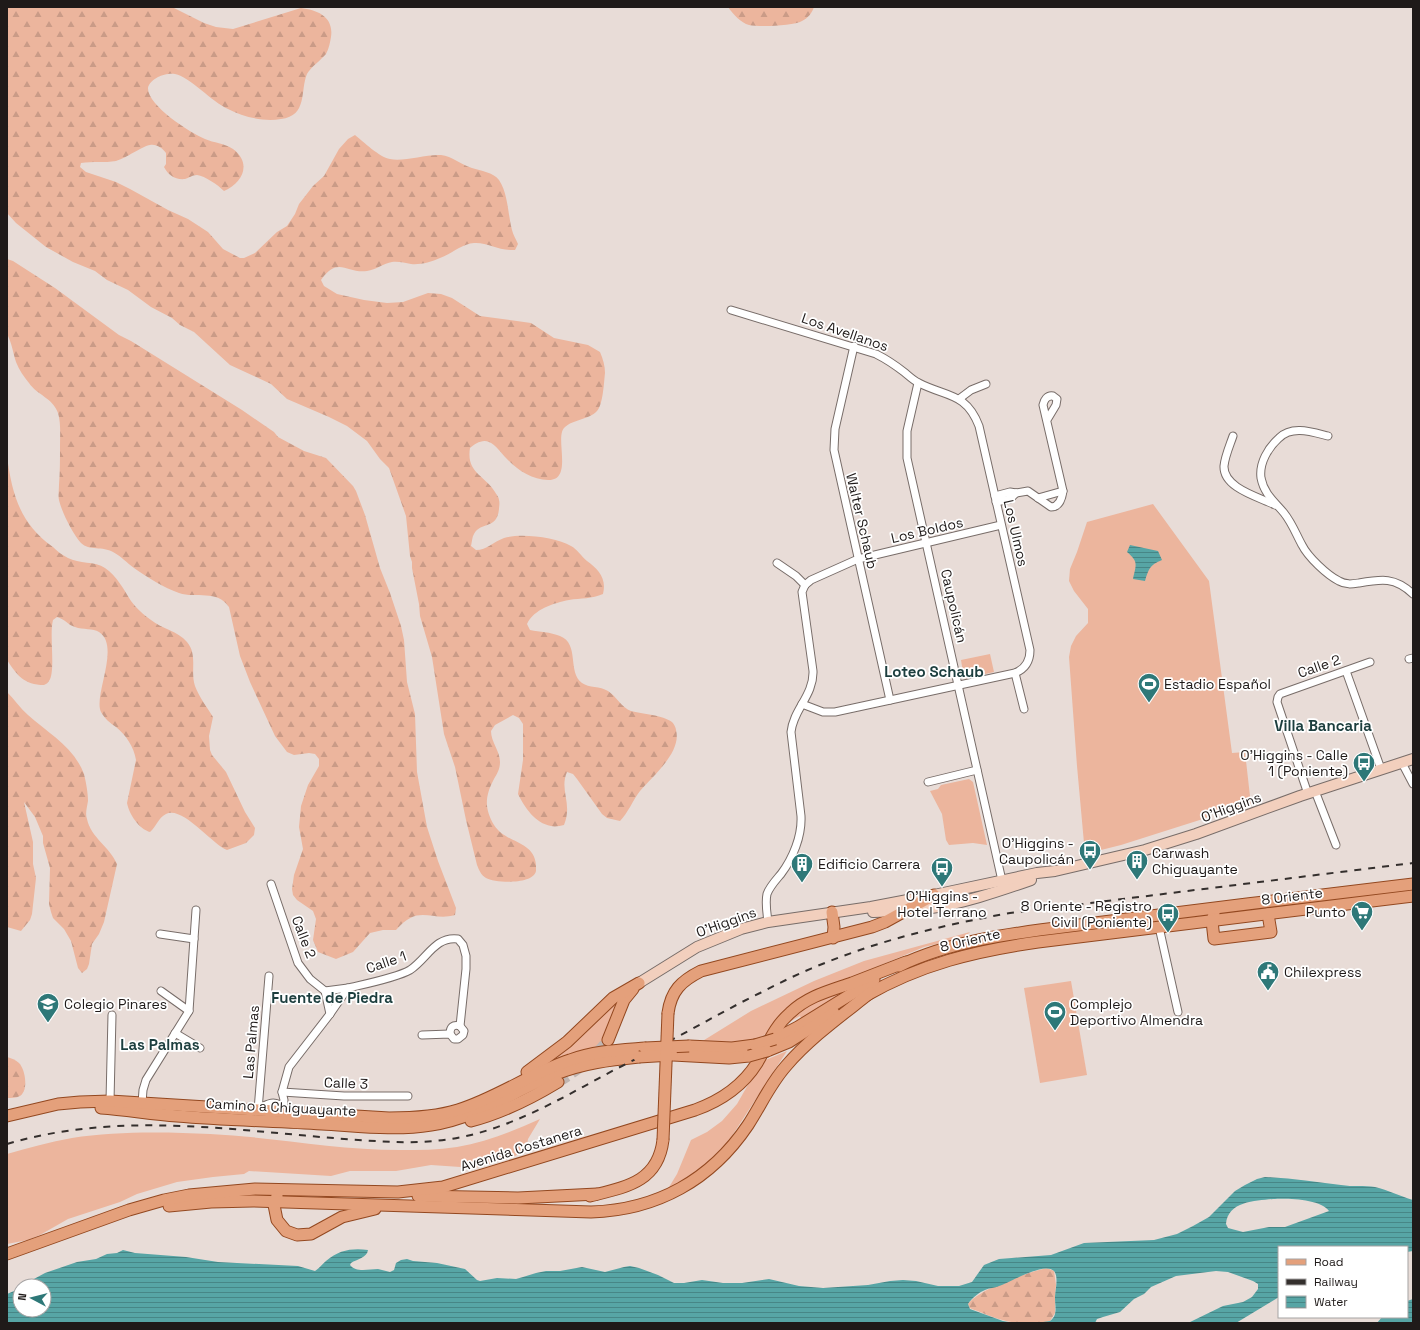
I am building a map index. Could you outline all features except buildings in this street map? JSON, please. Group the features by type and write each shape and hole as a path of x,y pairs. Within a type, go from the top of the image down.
{"main road":[{"name":"O'Higgins","path":"832,912 906,911 936,907 1037,873 1056,871 1133,853 1182,839 1312,792 1413,759"},
{"name":"8 Oriente","path":"642,1052 689,1046 732,1048 756,1045 775,1039 798,1027 875,979 906,962 950,948 1005,936 1413,884"},
{"name":"O'Higgins","path":"639,983 678,957 710,940 741,928 768,922 1003,885"},
{"path":"503,1209 557,1203 630,1185 647,1174 654,1166 659,1157 663,1140 668,1013 670,1002 676,990 688,979 700,971 833,938 878,924 906,911 934,895"},
{"name":"8 Oriente","path":"642,1052 729,1058 749,1056 767,1051 789,1042 870,993 898,978 917,970 970,954 1021,944 1413,896"},
{"path":"1220,908 1215,912 1212,921 1214,939 1271,932 1268,914"},
{"path":"832,912 834,927 833,938"},
{"name":"Avenida Costanera","path":"7,1254 137,1207 182,1196 234,1190 283,1189 390,1192 421,1190 452,1184 703,1107 727,1095 741,1083 757,1063 774,1032 784,1018 798,1006 823,992 906,962"},
{"path":"495,1094 561,1047 607,1003 623,991 639,983"},
{"path":"608,1040 626,996 639,983"},
{"name":"Avenida Costanera","path":"90,1224 133,1213 187,1204 222,1201 582,1212 615,1210 643,1205 663,1198 681,1188 706,1171 728,1151 748,1124 776,1079 797,1054 814,1038 870,993"},
{"path":"607,1003 614,1007 618,1014"},
{"path":"544,1075 642,1052"},
{"name":"Camino a Chiguayante","path":"7,1116 58,1104 110,1101 258,1110 281,1107 383,1118 415,1118 459,1110 544,1075"},
{"name":"Camino a Chiguayante","path":"7,1123 59,1111 100,1108 177,1116 413,1128 440,1124 470,1115 490,1106 544,1075"},
{"path":"413,1128 446,1126 485,1117 518,1104 558,1082"},
{"path":"269,1121 281,1107"},
{"path":"283,1189 277,1196 275,1202 275,1214 280,1225 292,1234 302,1235 314,1233 331,1222 352,1214 402,1206"},
{"path":"390,1192 415,1196 510,1198 597,1194"}],"street":[{"name":"Los Avellanos","path":"731,310 854,346 876,354 889,360 918,383 959,399"},
{"name":"Walter Schaub","path":"854,346 835,429 833,446 890,700"},
{"name":"Caupolicán","path":"918,383 908,422 906,449 1003,885"},
{"path":"959,399 971,390 986,384"},
{"name":"Los Ulmos","path":"959,399 971,411 979,426 1030,650 1027,663 1022,669 1015,672"},
{"path":"995,499 1010,498 1016,493 1028,491 1049,506 1055,506 1062,497 1063,490 1047,420"},
{"path":"1328,436 1300,431 1287,432 1276,440 1263,460 1261,469 1261,478 1268,496 1284,513 1293,526 1306,553 1338,581 1352,584 1388,580 1397,582 1413,594"},
{"path":"1233,436 1224,466 1227,478 1240,489 1277,505"},
{"path":"1038,498 1063,490"},
{"name":"Los Boldos","path":"805,585 811,580 858,559 1001,525"},
{"path":"768,922 766,912 767,896 771,886 789,861 801,828 801,816 791,732 793,722 812,685 813,676 802,596 805,585 796,576 778,563"},
{"name":"Calle 2","path":"1312,792 1277,702 1278,697 1280,694 1370,662"},
{"path":"1346,671 1381,769"},
{"path":"802,704 818,710 831,712 1015,672 1024,709"},
{"path":"1402,763 1413,784"},
{"path":"928,782 977,770"},
{"path":"1312,792 1336,845"},
{"name":"Calle 2","path":"271,884 298,963 310,979 325,991"},
{"path":"142,1103 143,1090 146,1080 189,1011 196,910"},
{"path":"1159,927 1178,1012"},
{"path":"160,934 194,939"},
{"name":"Calle 1","path":"348,988 401,974 416,965 432,948 441,942 458,939 463,945 466,956 460,1026 464,1032 461,1038 454,1039 450,1034 422,1035"},
{"name":"Las Palmas","path":"258,1110 270,976"},
{"path":"330,1014 325,991 348,988"},
{"path":"281,1107 282,1092 289,1067 348,988"},
{"path":"161,991 189,1011"},
{"path":"110,1101 112,1015"},
{"path":"450,1034 452,1026 460,1026"},
{"path":"175,1033 200,1048"},
{"name":"Calle 3","path":"282,1092 344,1096 408,1096"}],"green space":[{"path":"7,7 172,7 204,23 216,27 233,29 301,8 324,16 330,24 331,30 331,39 328,50 307,74 302,101 299,108 290,117 268,120 254,118 234,112 222,106 181,76 175,74 160,76 153,80 149,85 148,88 150,95 154,102 170,118 198,136 230,147 239,154 244,166 243,172 236,183 231,187 224,191 211,181 197,175 185,179 178,179 172,176 164,167 166,164 166,153 155,145 147,146 116,161 81,163 80,167 86,172 116,182 188,219 208,232 223,249 240,258 244,258 255,253 277,232 287,226 295,214 299,204 313,186 324,176 339,149 348,139 355,135 386,158 402,160 441,155 453,159 468,167 490,173 499,180 504,191 512,232 518,244 515,250 474,243 465,245 444,256 422,264 392,262 367,271 343,267 333,268 321,280 324,286 337,294 387,303 403,302 428,293 441,294 452,298 480,316 531,323 554,338 588,345 600,352 605,368 601,404 594,414 573,422 564,428 561,438 561,469 559,475 555,479 542,480 525,474 506,458 492,443 486,441 481,442 470,448 471,463 477,473 491,486 499,499 498,516 492,523 477,530 473,535 471,546 476,550 480,550 504,538 519,536 547,538 573,547 601,574 604,583 603,594 591,598 569,600 551,605 534,614 527,624 530,630 560,636 566,640 572,651 575,672 582,683 608,691 631,711 663,718 672,722 675,726 677,738 671,755 659,771 640,791 620,821 607,818 602,814 573,774 567,772 564,785 567,810 564,825 551,826 540,822 535,818 518,794 523,760 523,724 519,718 513,715 495,725 491,731 492,739 499,754 500,762 498,771 487,797 487,807 494,825 499,831 505,836 525,846 530,851 534,857 536,871 533,876 528,879 513,882 491,880 481,874 477,865 466,820 455,767 444,734 432,657 420,616 410,556 406,516 389,468 380,459 367,441 347,426 287,399 271,384 230,365 194,332 180,325 172,318 151,307 128,290 107,280 95,271 73,262 46,247 16,223 7,213"},
{"path":"728,7 814,7 810,15 798,23 754,26 746,24 737,18"},
{"path":"7,259 13,261 55,288 119,335 242,410 274,432 278,437 304,451 326,458 353,486 365,515 380,568 401,626 404,640 407,682 415,714 417,772 427,827 456,908 455,915 447,917 418,915 412,917 396,930 383,930 370,933 353,952 336,959 318,952 313,940 316,919 313,911 297,900 293,895 292,889 294,875 303,849 299,827 301,806 308,785 319,766 319,759 315,754 309,753 294,755 287,752 275,736 250,682 240,656 229,607 224,601 212,596 186,595 167,588 131,566 119,555 109,550 92,548 84,545 75,534 65,517 59,498 60,421 58,413 56,408 49,400 32,387 22,373 16,362 7,334"},
{"path":"7,456 15,495 20,507 25,518 42,538 60,553 72,560 97,564 105,568 117,579 131,601 140,611 155,623 179,635 187,642 192,652 195,686 213,717 209,736 210,750 212,755 226,772 245,812 255,828 254,835 246,843 227,850 197,826 180,815 173,813 163,816 150,832 142,828 135,820 127,803 136,760 135,755 131,746 120,730 108,721 101,712 100,695 107,659 107,648 105,639 99,632 75,627 57,617 53,620 52,669 48,683 44,685 37,685 26,681 18,675 7,660"},
{"name":"Estadio Español","path":"1153,504 1209,581 1232,753 1245,752 1251,805 1212,812 1206,818 1121,845 1085,854 1069,657 1071,646 1076,636 1088,623 1088,609 1074,591 1069,581 1070,569 1087,522"},
{"path":"990,654 994,672 964,679 961,660"},
{"path":"7,692 25,712 60,741 80,764 87,788 88,801 86,817 89,826 96,837 110,852 117,864 104,922 99,934 92,944 87,969 82,973 78,968 71,941 64,929 53,918 49,904 50,868 43,843 43,836 35,817 24,802 33,842 33,864 36,878 32,914 30,920 21,931 7,927"},
{"path":"969,779 973,782 987,845 973,843 949,845 946,840 942,814 930,791 938,789 941,785"},
{"path":"1413,889 1413,892 1223,916 1291,904"},
{"path":"1208,913 1208,917 1011,943 951,954 950,950 1013,938"},
{"path":"970,932 962,938 924,947 804,996 777,1021 766,1034 758,1038 731,1046 701,1042 751,1011 814,981 864,961"},
{"name":"Complejo Deportivo Almendra","path":"1071,981 1087,1075 1040,1083 1024,988"},
{"path":"852,987 802,1021 800,1016 784,1025 798,1012 815,1000"},
{"path":"621,997 608,1035 601,1050 543,1066"},
{"path":"787,1051 728,1142 698,1172 666,1192 677,1174 691,1140 707,1132 722,1121 737,1104 761,1062"},
{"path":"7,1057 19,1063 23,1070 25,1080 23,1093 20,1096 12,1098 7,1098"},
{"path":"540,1119 528,1139 526,1150 513,1157 475,1168 431,1165 396,1171 350,1171 331,1176 249,1171 244,1174 177,1182 137,1194 120,1202 68,1219 28,1240 7,1244 7,1154 47,1143 106,1134 176,1133 234,1136 352,1148 428,1150 457,1147 489,1139"},
{"path":"1047,1268 1054,1271 1056,1285 1055,1313 1050,1321 1032,1324 1005,1321 969,1307 968,1304 974,1298 993,1287 1028,1273"}],"water":[{"path":"1130,545 1158,551 1162,560 1150,568 1145,581 1133,579 1136,564 1127,552"},
{"path":"1265,1177 1294,1179 1345,1186 1371,1186 1385,1190 1413,1200 1413,1251 1408,1252 1408,1246 1278,1246 1278,1298 1236,1323 1188,1323 1223,1306 1243,1302 1252,1297 1258,1289 1258,1284 1253,1281 1228,1272 1216,1271 1176,1276 1151,1287 1144,1294 1134,1299 1120,1312 1097,1319 1095,1323 1036,1323 1050,1321 1053,1319 1056,1308 1056,1277 1054,1271 1043,1269 997,1287 985,1290 975,1296 968,1304 970,1309 1003,1321 1014,1323 7,1323 7,1294 12,1292 12,1318 52,1318 52,1278 36,1278 45,1273 77,1262 96,1259 107,1254 117,1253 123,1250 135,1253 186,1257 218,1262 298,1266 315,1271 336,1254 362,1249 368,1250 366,1255 350,1265 356,1269 378,1269 390,1272 394,1270 396,1263 407,1259 465,1269 480,1281 497,1278 516,1279 546,1271 560,1271 582,1267 605,1272 630,1266 658,1275 674,1283 702,1280 723,1283 742,1283 769,1279 799,1286 823,1288 868,1285 903,1280 916,1281 938,1286 959,1286 972,1282 984,1265 999,1259 1051,1255 1084,1243 1154,1240 1177,1234 1209,1217 1235,1191 1257,1179","holes":["1279,1199 1303,1200 1319,1204 1329,1211 1285,1227 1269,1227 1243,1232 1228,1228 1226,1224 1228,1216 1232,1211 1244,1204"]},
{"path":"1413,1299 1413,1323 1377,1323 1381,1318 1408,1318 1408,1301"}],"tunnel":[{"path":"558,1082 591,1058 608,1040"}],"railway":[{"path":"7,1144 55,1133 103,1127 152,1125 249,1130 395,1142 452,1139 471,1135 509,1123 527,1115 795,976 821,964 874,945 942,927 1010,913 1413,863"}],"place":[{"name":"Estadio Español","path":"1149,704"},
{"name":"O'Higgins - Calle 1 (Poniente)","path":"1364,782"},
{"name":"O'Higgins - Caupolicán","path":"1090,870"},
{"name":"Carwash Chiguayante","path":"1137,880"},
{"name":"Edificio Carrera","path":"802,884"},
{"name":"O'Higgins - Hotel Terrano","path":"942,888"},
{"name":"Punto","path":"1362,932"},
{"name":"8 Oriente - Registro Civil (Poniente)","path":"1168,934"},
{"name":"Chilexpress","path":"1268,992"},
{"name":"Colegio Pinares","path":"48,1024"},
{"name":"Complejo Deportivo Almendra","path":"1055,1032"}],"district":[{"name":"Loteo Schaub","path":"934,671"},
{"name":"Villa Bancaria","path":"1323,725"},
{"name":"Fuente de Piedra","path":"332,997"},
{"name":"Las Palmas","path":"160,1044"}]}
